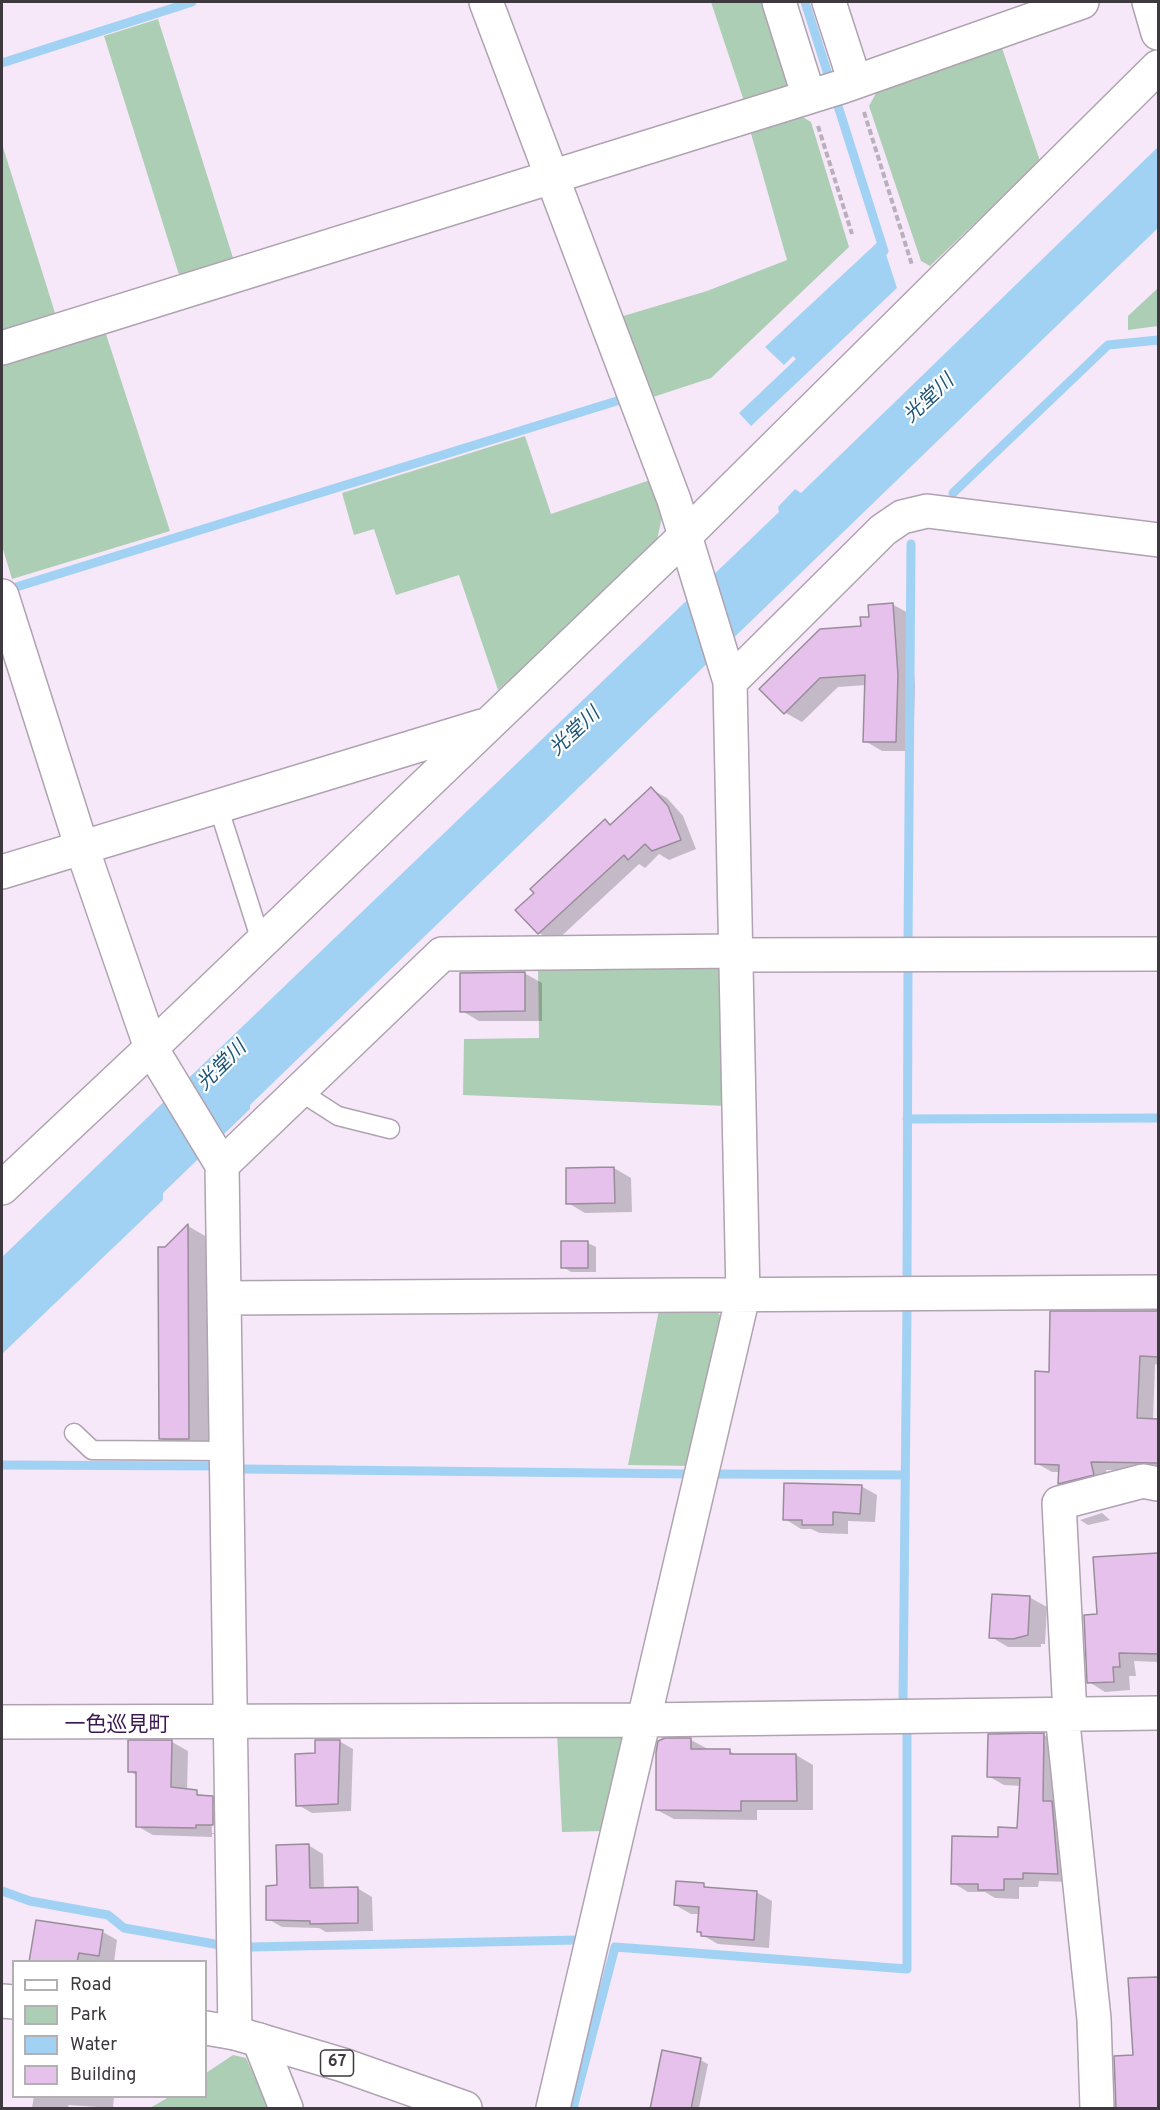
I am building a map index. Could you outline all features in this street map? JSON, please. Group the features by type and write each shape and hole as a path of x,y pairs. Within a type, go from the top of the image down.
{"street":[{"path":"486,2 674,500 729,678 737,953 742,1296 553,2109"},
{"path":"779,2 831,90"},
{"path":"830,2 831,90"},
{"path":"2,348 831,90 1083,2"},
{"path":"1149,2 1158,33"},
{"path":"2,1188 158,1059 261,941 489,724 688,550 933,291 1158,67"},
{"path":"729,678 883,531 902,518 927,511 1158,540"},
{"path":"2,596 82,848 158,1059 221,1163 231,1719 233,2034 286,2109"},
{"path":"2,872 489,724"},
{"path":"221,1163 442,954 1158,954"},
{"path":"224,1298 1158,1292"},
{"path":"1097,2109 1094,2019 1066,1714 1059,1503 1143,1481 1158,1484"},
{"path":"2,1722 231,1719 644,1720 1158,1713"},
{"name":"67","path":"233,2034 343,2065 465,2109"}],"lane":[{"path":"218,806 261,941"},
{"path":"299,1091 338,1116 390,1129"},
{"path":"74,1433 92,1450 227,1451"}],"path":[{"path":"831,90 852,234"},
{"path":"831,90 913,269 933,291"}],"green space":[{"path":"711,2 774,2 798,75 789,90 745,104"},
{"path":"158,19 234,261 180,278 104,36"},
{"path":"1001,45 1040,161 930,266 921,261 869,106 879,88"},
{"path":"799,115 811,122 849,247 711,378 650,398 620,317 707,291 787,260 750,130"},
{"path":"2,144 56,316 2,333"},
{"path":"1158,288 1158,326 1128,330 1128,316"},
{"path":"105,331 170,531 12,579 2,546 2,364"},
{"path":"525,436 551,514 653,479 664,508 655,549 498,690 459,575 396,595 374,529 354,535 342,493"},
{"path":"719,963 724,968 727,1106 463,1095 464,1039 539,1038 538,966"},
{"path":"659,1310 716,1310 725,1322 693,1466 628,1465"},
{"path":"557,1733 619,1733 625,1741 604,1831 562,1832"},
{"path":"233,2055 246,2058 269,2108 150,2108 167,2098 207,2098 207,2072"}],"water":[{"name":"光堂川","path":"1158,147 1158,228 250,1105 250,1109 163,1193 163,1200 2,1354 2,1257 779,512 778,507 795,489 801,493"},
{"path":"881,239 897,288 751,426 739,413 796,359 793,356 784,365 765,347"}],"building":[{"path":"893,603 898,675 896,742 863,742 865,675 820,678 784,714 759,689 820,629 861,626 860,617 869,617 868,605"},
{"path":"651,787 668,806 681,840 652,851 645,844 628,860 624,855 538,934 515,910 534,893 530,889 605,819 610,825"},
{"path":"525,972 525,1011 460,1012 460,973"},
{"path":"614,1167 615,1203 566,1204 566,1168"},
{"path":"188,1224 189,1439 159,1439 158,1247 165,1247"},
{"path":"561,1241 588,1241 588,1268 561,1268"},
{"path":"1050,1311 1158,1311 1158,1357 1140,1356 1137,1418 1158,1419 1158,1463 1091,1462 1094,1475 1058,1484 1059,1465 1035,1464 1035,1371 1049,1372"},
{"path":"784,1483 862,1485 860,1514 833,1512 833,1525 802,1525 802,1520 783,1520"},
{"path":"1158,1553 1158,1654 1119,1653 1120,1667 1113,1667 1114,1682 1087,1683 1084,1615 1097,1614 1093,1557"},
{"path":"992,1594 1030,1596 1028,1635 1013,1639 989,1638"},
{"path":"1044,1733 1043,1801 1052,1801 1058,1874 1023,1873 1023,1879 1004,1879 1004,1890 978,1890 978,1884 951,1884 952,1836 998,1837 998,1827 1017,1828 1020,1778 987,1777 988,1734"},
{"path":"665,1738 691,1738 691,1749 730,1749 730,1754 796,1754 797,1801 741,1801 741,1811 656,1810 656,1752 658,1741"},
{"path":"128,1740 172,1740 171,1787 197,1790 197,1795 213,1796 213,1825 196,1825 196,1828 136,1827 136,1772 128,1772"},
{"path":"315,1740 340,1740 338,1804 296,1806 295,1754 315,1753"},
{"path":"309,1844 310,1888 358,1887 358,1923 310,1924 310,1921 266,1920 266,1886 277,1885 276,1845"},
{"path":"676,1881 704,1883 704,1887 757,1891 754,1940 701,1936 701,1932 697,1932 699,1907 674,1905"},
{"path":"36,1920 103,1930 99,1956 79,1953 77,1960 29,1960"},
{"path":"1158,1977 1158,2109 1116,2109 1114,2056 1133,2055 1128,1978"},
{"path":"662,2050 701,2058 691,2109 650,2109"}],"waterway":[{"path":"2,63 192,2"},
{"path":"805,2 884,251"},
{"path":"953,493 1108,345 1158,340"},
{"path":"13,588 620,400"},
{"path":"908,943 911,544"},
{"path":"907,1280 908,968"},
{"path":"907,1119 1158,1118"},
{"path":"903,1701 907,1308"},
{"path":"2,1465 218,1466"},
{"path":"245,1469 690,1474"},
{"path":"719,1474 905,1475"},
{"path":"573,2108 615,1947 907,1969 907,1726"},
{"path":"2,1891 30,1901 108,1915 124,1928 220,1945"},
{"path":"251,1947 578,1940"}],"district":[{"name":"一色巡見町","path":"117,1727"}]}
